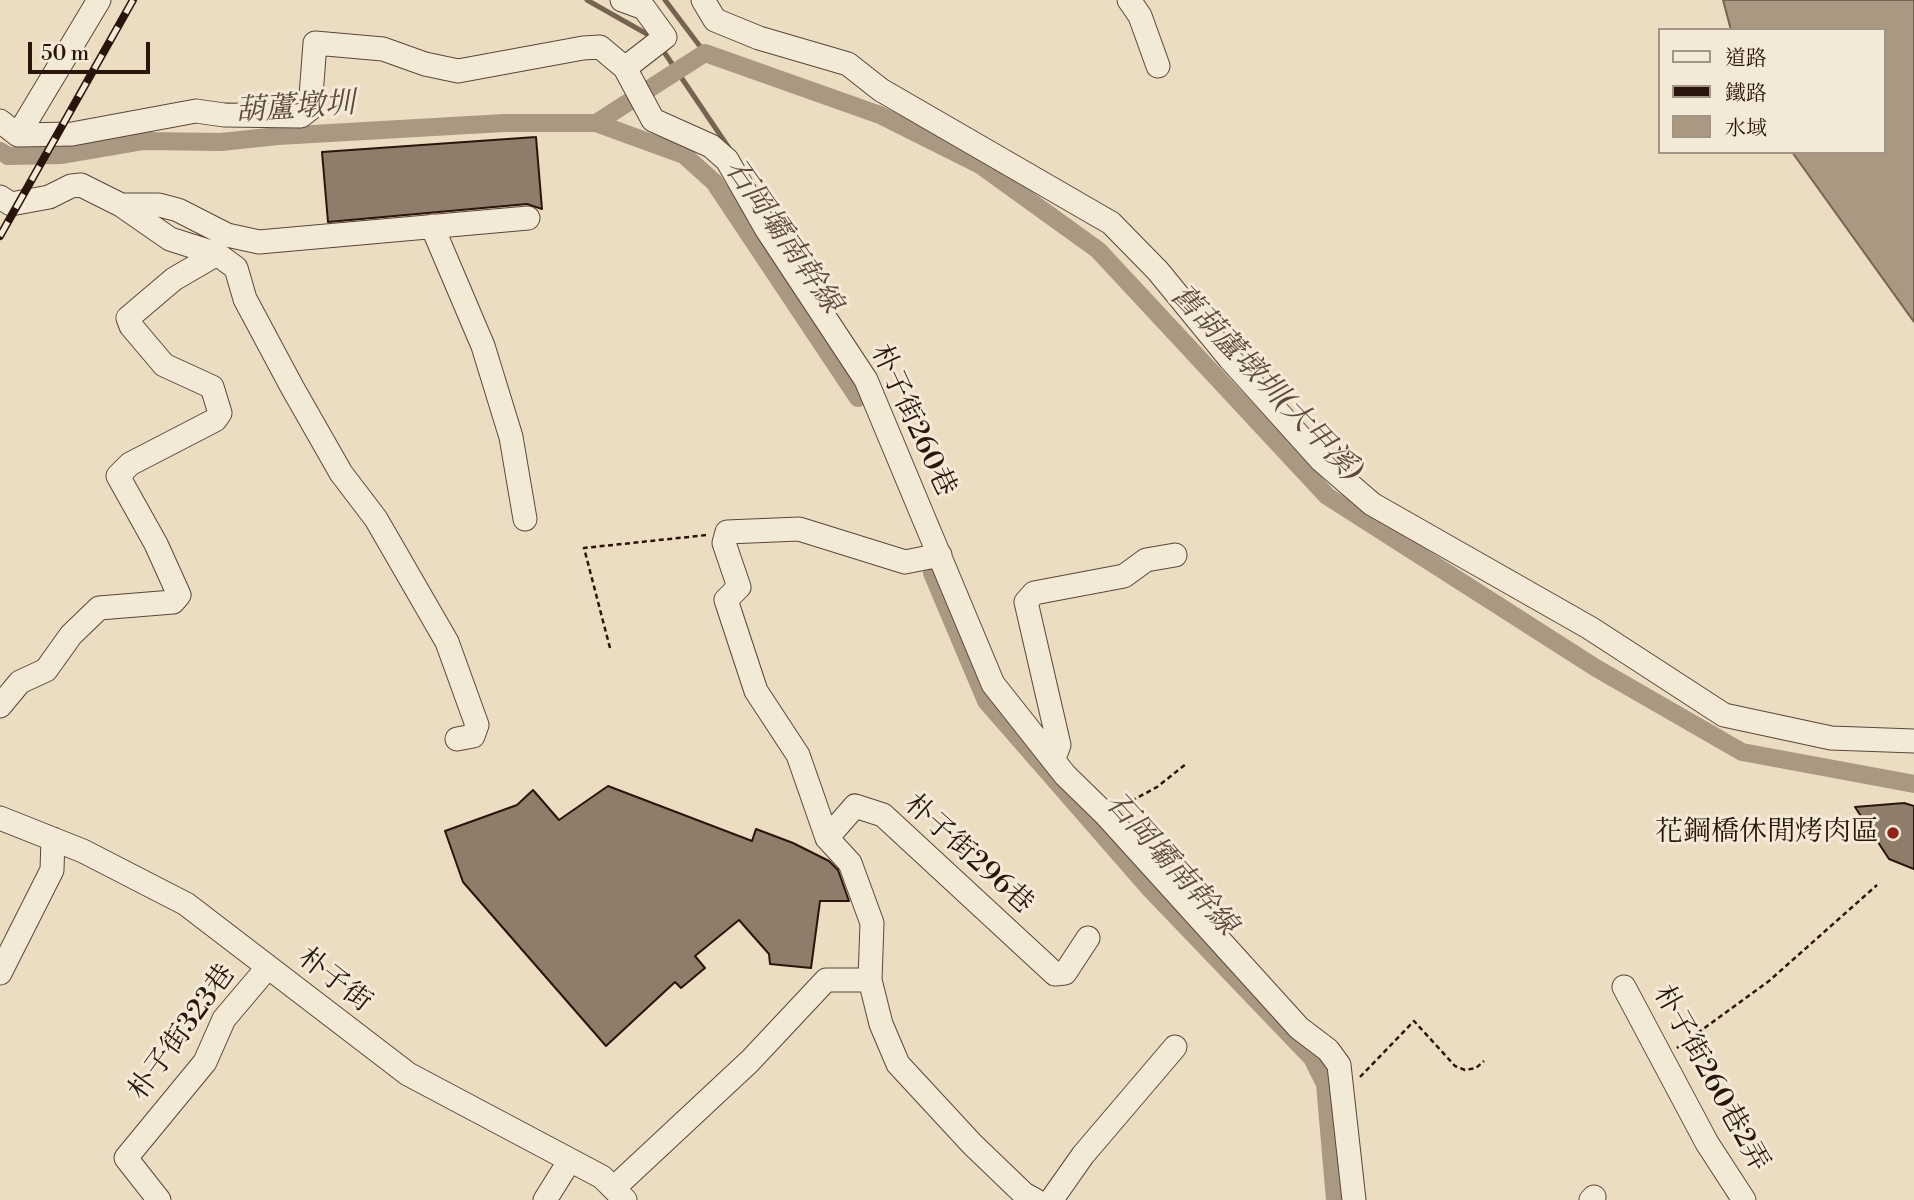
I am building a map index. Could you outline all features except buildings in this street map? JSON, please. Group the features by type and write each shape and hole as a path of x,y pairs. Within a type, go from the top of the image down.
{"street":[{"path":"0,121 18,135 99,0"},
{"path":"622,0 648,4 665,37 625,68"},
{"path":"703,0 715,20 759,38 848,64 881,90 1111,223 1158,271 1230,359 1321,460 1372,504 1590,628 1724,715 1831,737 1914,741"},
{"path":"1129,0 1140,16 1158,66"},
{"name":"朴子街260巷","path":"18,135 72,134 196,111 224,115 301,116 310,109 315,43 383,49 425,64 458,71 600,47 625,68 653,120 710,146 727,160 767,230 866,380 993,684 1065,775 1106,814 1299,1028 1328,1050 1339,1065 1354,1200"},
{"path":"0,197 11,204 49,197 71,186 81,185 121,205 170,239 217,254 236,268 245,299 292,387 341,473 376,519 447,642 477,725 472,736 457,740"},
{"path":"121,205 159,205 178,210 228,234 259,242 528,218"},
{"path":"432,226 483,346 511,437 525,519"},
{"path":"0,705 20,682 46,670 71,635 99,608 173,601 179,595 156,544 118,476 130,464 215,420 220,413 212,387 164,365 131,326 128,318 174,279 217,254"},
{"path":"940,555 905,562 799,529 727,532 724,543 739,587 726,600 756,691 798,755 827,838 850,863 872,923 870,980 881,1024 898,1064 972,1144 1024,1194 1046,1200 1175,1047"},
{"path":"1054,758 1059,745 1026,602 1034,593 1124,576 1146,560 1175,555"},
{"name":"朴子街296巷","path":"827,838 855,806 883,815 1055,974 1065,973 1088,938"},
{"name":"朴子街","path":"0,818 53,839 186,904 408,1074 570,1160 620,1194"},
{"path":"0,973 51,870 53,839"},
{"name":"朴子街323巷","path":"159,1200 126,1157 205,1062 224,1019 268,967"},
{"path":"620,1194 826,980 870,980"},
{"name":"朴子街260巷2弄","path":"1624,987 1707,1143 1744,1200"},
{"path":"545,1200 570,1160"}],"path":[{"path":"610,648 584,548 727,532"},
{"path":"1106,814 1157,786 1186,764"},
{"path":"1663,1058 1769,981 1877,885"},
{"path":"1343,1095 1414,1021 1455,1066 1465,1070 1484,1061"}],"water":[{"path":"1723,0 1914,0 1914,322 1793,154 1886,154 1886,28 1730,28"}],"waterway":[{"path":"587,0 654,38"},
{"path":"665,0 705,53"},
{"path":"660,46 731,151"},
{"name":"舊葫蘆墩圳(大甲溪)","path":"596,123 705,53 880,115 980,165 1098,250 1327,496 1596,668 1742,752 1914,784"},
{"name":"葫蘆墩圳","path":"0,151 8,156 62,155 144,141 221,142 278,136 504,123 596,123 684,155 714,182 858,398"},
{"path":"765,203 777,224 777,232"},
{"name":"石岡壩南幹線","path":"932,573 986,701 1150,889 1312,1058 1325,1084 1335,1200"}],"railway":[{"path":"0,236 133,0"}],"place":[{"name":"花鋼橋休閒烤肉區","path":"1893,833"}]}
